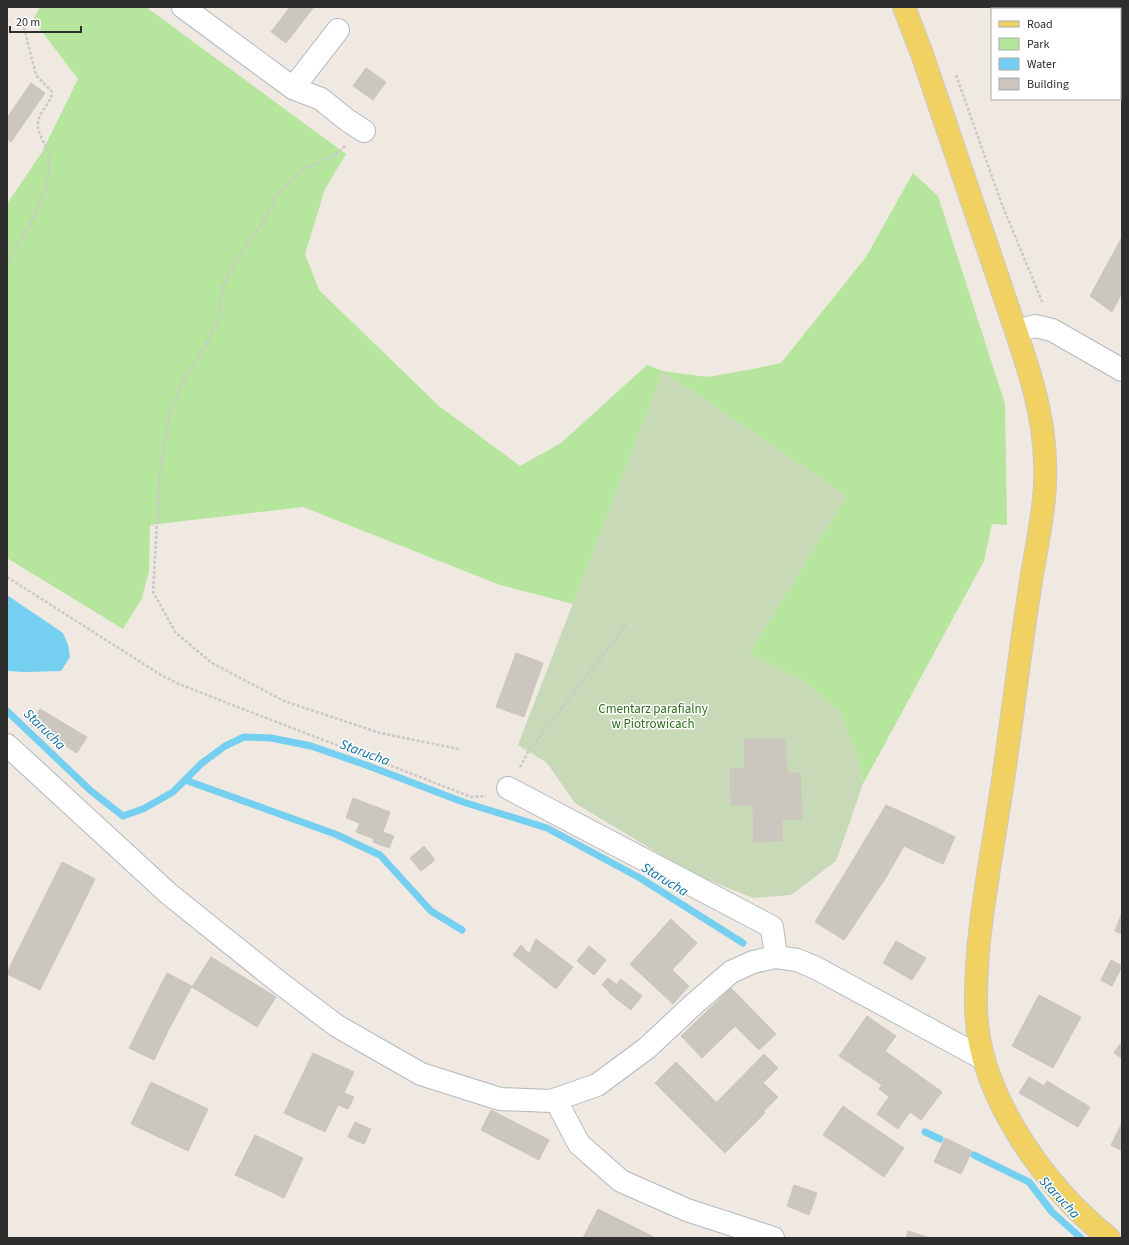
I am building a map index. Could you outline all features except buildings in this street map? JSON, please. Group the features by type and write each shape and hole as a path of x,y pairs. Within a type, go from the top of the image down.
{"main road":[{"path":"904,7 922,54 1016,330 1028,367 1044,435 1046,463 1044,504 1031,583 979,940 976,1007 978,1030 984,1058 1009,1120 1029,1152 1055,1185 1095,1227 1109,1238"}],"street":[{"path":"183,7 292,88 321,99 355,125"},
{"path":"292,88 338,30"},
{"path":"1016,330 1035,326 1052,330 1122,370"},
{"path":"7,745 169,894 280,983 337,1026 422,1074 500,1099 550,1101 597,1085 646,1048 731,972 753,962 776,957 797,960 816,968 984,1058"},
{"path":"508,788 772,927 776,957"},
{"path":"558,1099 561,1110 579,1144 621,1181 686,1210 773,1238"}],"path":[{"path":"7,262 41,203 50,169 49,152 40,136 38,123 41,113 51,99 52,92 36,75 21,16"},
{"path":"956,75 1001,202 1042,303 1050,313 1052,330"},
{"path":"355,125 344,147 335,155 301,170 276,196 265,220 240,254 223,286 218,321 206,345 187,373 171,409 160,471 153,592 176,632 212,663 284,701 380,733 459,749"},
{"path":"7,577 161,675 177,683 471,797 486,796 508,788 528,752 627,623"}],"green space":[{"path":"40,7 146,7 346,154 325,189 305,254 319,290 439,406 520,466 561,443 647,365 663,371 707,377 781,363 866,257 913,173 938,196 1005,404 1007,525 992,524 984,561 863,784 857,755 802,680 749,654 846,496 663,372 573,604 500,585 303,507 150,525 149,571 142,598 123,629 7,558 7,204 42,152 78,79 33,20"},
{"name":"Cmentarz parafialny w Piotrowicach","path":"663,371 847,496 749,654 802,680 840,711 857,755 863,784 836,861 791,895 753,898 691,873 575,803 547,763 518,745"}],"water":[{"path":"7,595 63,633 68,645 70,657 61,671 7,671"}],"waterway":[{"name":"Starucha","path":"7,711 91,791 123,816 143,809 173,792 202,763 225,746 244,737 271,738 311,746 463,802 547,828 640,878 743,943"},
{"path":"185,780 335,834 380,855 431,911 462,930"},
{"name":"Starucha","path":"925,1132 940,1139"},
{"name":"Starucha","path":"974,1155 1029,1182 1052,1212 1081,1238"}]}
